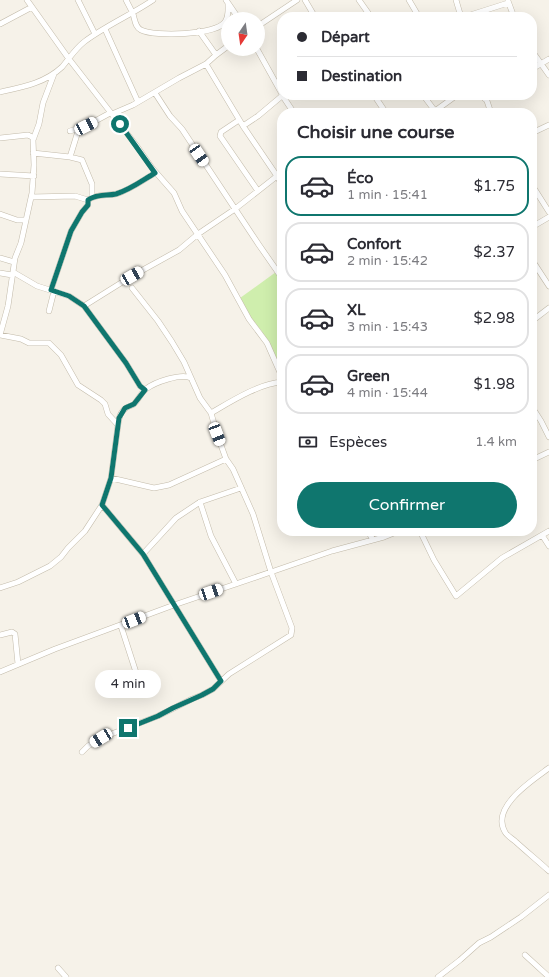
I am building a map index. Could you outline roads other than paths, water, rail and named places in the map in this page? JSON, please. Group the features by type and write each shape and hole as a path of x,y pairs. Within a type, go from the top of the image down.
{"street":[{"path":"27,0 69,59 155,173 172,190 182,211 225,274 249,319 266,343 277,366"},
{"path":"78,0 95,34"},
{"path":"126,0 133,14 136,26 144,31 168,34 199,31 222,25 226,22 228,16 227,2"},
{"path":"0,92 37,83 54,74 69,59 78,47 95,34 133,14 153,0"},
{"path":"279,12 297,0"},
{"path":"305,0 312,12"},
{"path":"359,0 367,12"},
{"path":"409,0 415,12"},
{"path":"456,0 460,12"},
{"path":"227,2 234,12"},
{"path":"479,12 508,2 512,12"},
{"path":"0,24 32,7"},
{"path":"265,21 277,13"},
{"path":"105,29 138,102"},
{"path":"199,31 216,55"},
{"path":"70,131 86,126 111,113 138,102 178,78 206,64 221,51"},
{"path":"261,56 277,86"},
{"path":"537,58 549,75"},
{"path":"537,66 549,59"},
{"path":"84,306 132,276 179,250 198,234 235,209 277,176 239,120 206,64"},
{"path":"54,74 43,103 39,124 34,138 34,176 31,197 21,243 14,262 8,306 0,335 21,339 28,343 49,343 60,355 78,384 101,400 105,404 108,414 118,424"},
{"path":"155,93 170,116 182,129 277,271"},
{"path":"243,126 258,116 277,99"},
{"path":"439,108 450,100"},
{"path":"239,120 221,132 220,136 258,191"},
{"path":"537,131 549,125"},
{"path":"70,157 79,128"},
{"path":"0,138 28,135 34,138"},
{"path":"33,153 70,157 82,160 92,184 88,205 71,231 52,290 49,312"},
{"path":"31,197 75,196 90,198 115,194 128,189 155,173"},
{"path":"0,174 34,176"},
{"path":"537,193 549,212"},
{"path":"0,214 17,220 26,220"},
{"path":"537,224 549,216"},
{"path":"0,258 14,262"},
{"path":"537,268 549,286"},
{"path":"0,273 12,274 69,296 84,306 126,363 140,386 145,390"},
{"path":"82,752 88,746 101,738 158,716 208,692 229,674 291,635 292,628 271,572 253,514 226,459 211,413 200,398 184,362 158,321 132,288"},
{"path":"537,317 549,308"},
{"path":"0,588 36,574 61,557 81,536 102,505 111,478 118,424 121,413 125,408 134,404 145,390 152,385 183,376 191,378"},
{"path":"211,413 270,383 277,383"},
{"path":"537,415 549,437"},
{"path":"537,458 549,452"},
{"path":"111,478 159,488 169,485 226,459"},
{"path":"143,554 176,518 200,502 241,488"},
{"path":"200,502 211,536 236,584"},
{"path":"102,505 143,554 221,681"},
{"path":"422,536 434,560 456,596 502,558 549,531"},
{"path":"542,535 549,546"},
{"path":"371,536 373,540"},
{"path":"0,672 55,649 121,626 174,605 332,551 386,536"},
{"path":"121,626 143,694"},
{"path":"0,634 12,632 15,634 18,664"},
{"path":"549,768 515,795 508,803 504,812 502,823 505,833 549,871"},
{"path":"438,977 479,943 491,938 549,895"},
{"path":"525,955 549,977"},
{"path":"58,968 66,977"}]}
